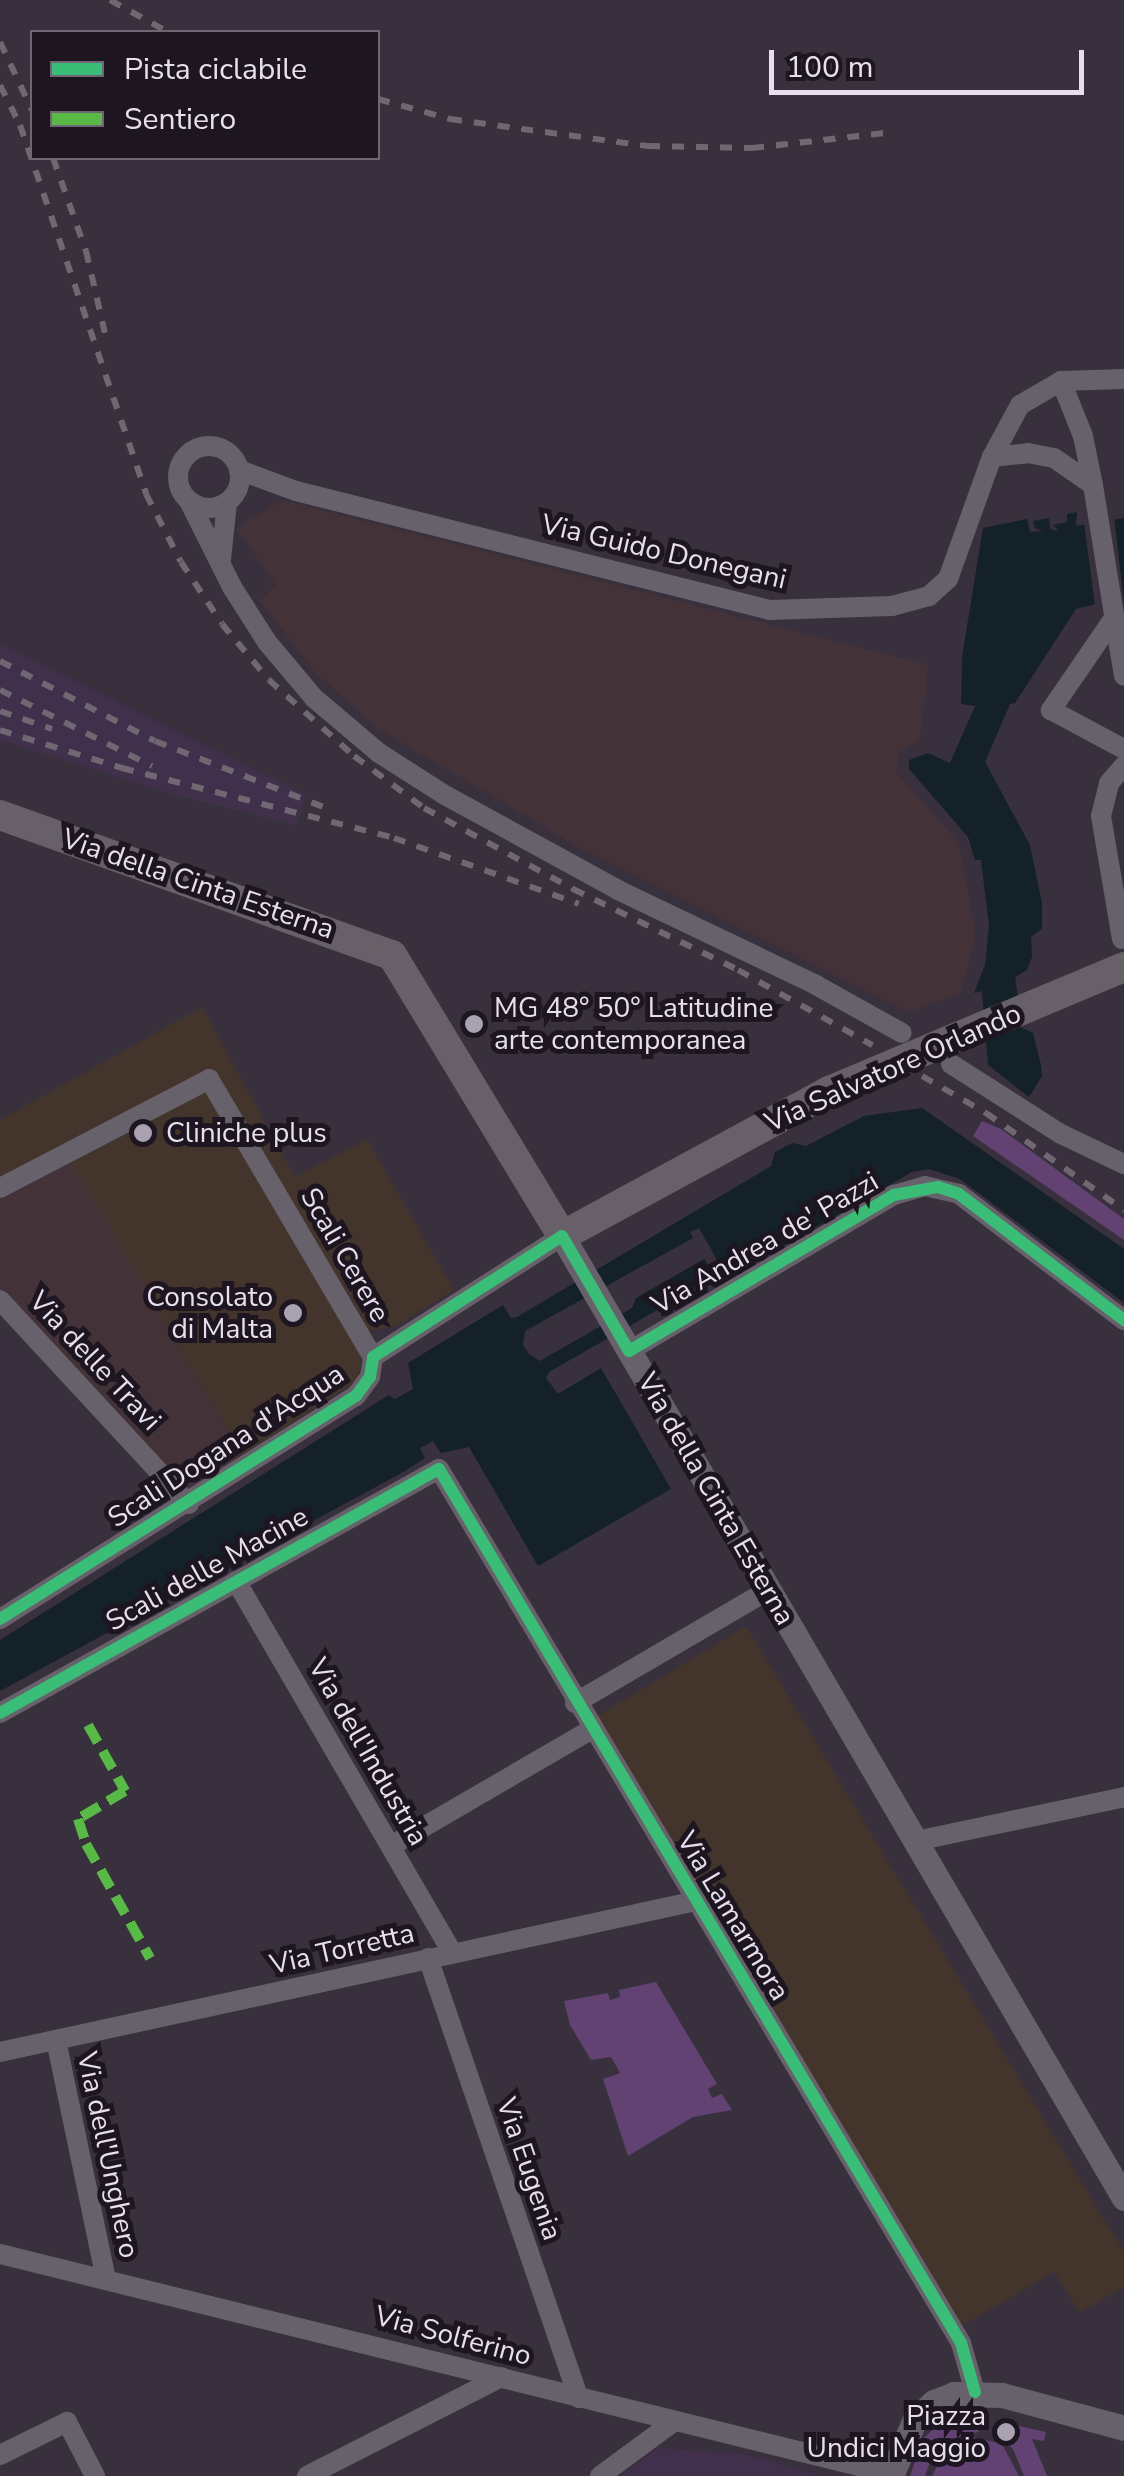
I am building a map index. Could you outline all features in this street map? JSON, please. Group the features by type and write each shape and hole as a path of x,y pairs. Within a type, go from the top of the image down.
{"main road":[{"name":"Via della Cinta Esterna","path":"0,814 392,955 562,1236"},
{"name":"Via Salvatore Orlando","path":"562,1236 789,1111 1123,953"}],"street":[{"path":"992,457 1020,405 1061,381 1124,378"},
{"path":"1061,381 1078,418 1093,484 1124,676"},
{"path":"222,566 218,547 226,502 238,488 239,470 228,453 208,446 189,453 178,472 178,482 189,501 222,566 252,622 314,698 379,753 444,794 618,890 816,985 902,1033"},
{"path":"992,457 1028,453 1054,458 1093,484"},
{"name":"Via Guido Donegani","path":"239,470 296,491 770,610 858,609 914,601 944,586 992,457"},
{"path":"189,501 208,508 226,502"},
{"path":"1114,618 1050,710 1124,749"},
{"path":"1123,953 1101,816 1109,783 1124,766"},
{"path":"950,1064 1061,1134 1124,1164"},
{"name":"Scali Cerere","path":"0,1188 209,1079 373,1356"},
{"name":"Via Andrea de' Pazzi","path":"630,1351 894,1194 925,1186 959,1194 1124,1320"},
{"name":"Via della Cinta Esterna","path":"562,1236 1124,2198"},
{"name":"Scali Dogana d'Acqua","path":"0,1619 190,1504 356,1396 370,1377 373,1356 562,1236"},
{"name":"Via delle Travi","path":"0,1300 190,1504"},
{"name":"Scali delle Macine","path":"0,1713 439,1469"},
{"name":"Via Lamarmora","path":"439,1469 961,2342 975,2392"},
{"name":"Via dell'Industria","path":"236,1581 452,1952"},
{"path":"576,1703 768,1590"},
{"path":"391,1846 592,1729"},
{"path":"916,1841 1124,1796"},
{"name":"Via Torretta","path":"0,2052 696,1900"},
{"name":"Via Eugenia","path":"428,1958 579,2398"},
{"name":"Via dell'Unghero","path":"56,2040 106,2280"},
{"name":"Via Solferino","path":"0,2254 891,2475"},
{"path":"307,2476 501,2377"},
{"path":"891,2475 902,2440 926,2408 954,2394 975,2392 1124,2428"},
{"path":"0,2455 67,2422 95,2476"},
{"path":"600,2476 672,2423"}],"shaded area":[{"path":"282,500 928,665 920,740 899,752 896,772 959,843 976,936 960,994 909,1012 580,848 377,728 316,673 259,600 277,586 236,528"},
{"path":"1077,512 1076,526 1124,518 1124,597 1076,609 1015,703 1010,704 985,762 1030,845 1042,903 1042,929 1031,937 1032,957 1027,970 1015,977 1022,1028 1033,1033 1041,1065 1042,1076 1029,1097 988,1065 982,991 974,993 985,965 989,926 981,860 975,860 968,837 909,769 909,760 928,753 950,763 975,706 961,704 962,657 983,528 1027,519 1030,532 1043,531 1035,528 1033,521 1049,518 1050,529 1059,531 1053,525 1067,522 1067,514"},
{"path":"0,644 306,795 296,825 179,796 0,740"},
{"path":"202,1007 295,1177 367,1139 454,1290 396,1326 367,1331 358,1380 242,1455 61,1146 0,1179 0,1120"},
{"path":"922,1108 1124,1249 1124,1303 960,1179 929,1169 912,1172 726,1279 722,1273 549,1372 546,1378 558,1394 601,1368 671,1489 538,1566 469,1447 441,1453 433,1441 420,1448 425,1458 405,1471 0,1691 0,1640 389,1395 395,1399 413,1389 408,1363 503,1305 511,1318 517,1317 771,1166 775,1152 792,1143 806,1146 864,1116","holes":["699,1228 717,1260 708,1265 704,1259 636,1298 632,1308 540,1361 523,1345 525,1331 693,1238 690,1232"]},
{"path":"982,1121 1001,1129 1124,1219 1124,1240 973,1136"},
{"path":"70,1160 242,1455 179,1495 0,1296 0,1196"},
{"path":"746,1626 1124,2252 1124,2287 1080,2312 1054,2272 962,2326 591,1720"},
{"path":"656,1982 717,2084 708,2089 712,2098 722,2094 732,2110 693,2117 628,2156 603,2079 620,2073 611,2057 591,2060 570,2025 564,2001 608,1993 610,2000 620,1997 619,1990"},
{"path":"966,2415 982,2416 978,2432 945,2441 935,2448 925,2476 910,2476 923,2439 936,2426"},
{"path":"1001,2422 1046,2432 1044,2441 1032,2439 1047,2476 1024,2476 1013,2449 998,2435"},
{"path":"969,2436 1002,2444 1019,2476 932,2476 947,2446"},
{"path":"658,2448 743,2454 823,2476 621,2476"}],"pier":[{"path":"1083,514 1084,520 1114,516 1124,602 1095,607"}],"railway":[{"path":"110,0 164,30"},
{"path":"0,42 30,106"},
{"path":"0,85 30,154"},
{"path":"380,100 450,119 648,146 752,148 894,132"},
{"path":"32,160 146,494 181,562 222,624 269,680 354,756 424,808 573,889 738,970 872,1045"},
{"path":"54,160 86,251 107,342"},
{"path":"0,661 155,741 326,808"},
{"path":"0,690 152,766"},
{"path":"0,711 52,729"},
{"path":"0,730 122,768 394,838 579,904"},
{"path":"922,1076 986,1113 1124,1210"}],"marked path":[{"path":"88,1725 125,1791 78,1819 86,1844 150,1958"}],"cycle path":[{"path":"0,1619 356,1396 370,1377 373,1357 562,1236 629,1351 894,1195 938,1187 959,1194 1124,1320"},
{"path":"0,1713 439,1469 961,2343 975,2392"}],"place":[{"name":"MG 48° 50° Latitudine arte contemporanea","path":"474,1024"},
{"name":"Cliniche plus","path":"143,1133"},
{"name":"Consolato di Malta","path":"293,1313"},
{"name":"Piazza Undici Maggio","path":"1006,2432"}]}
